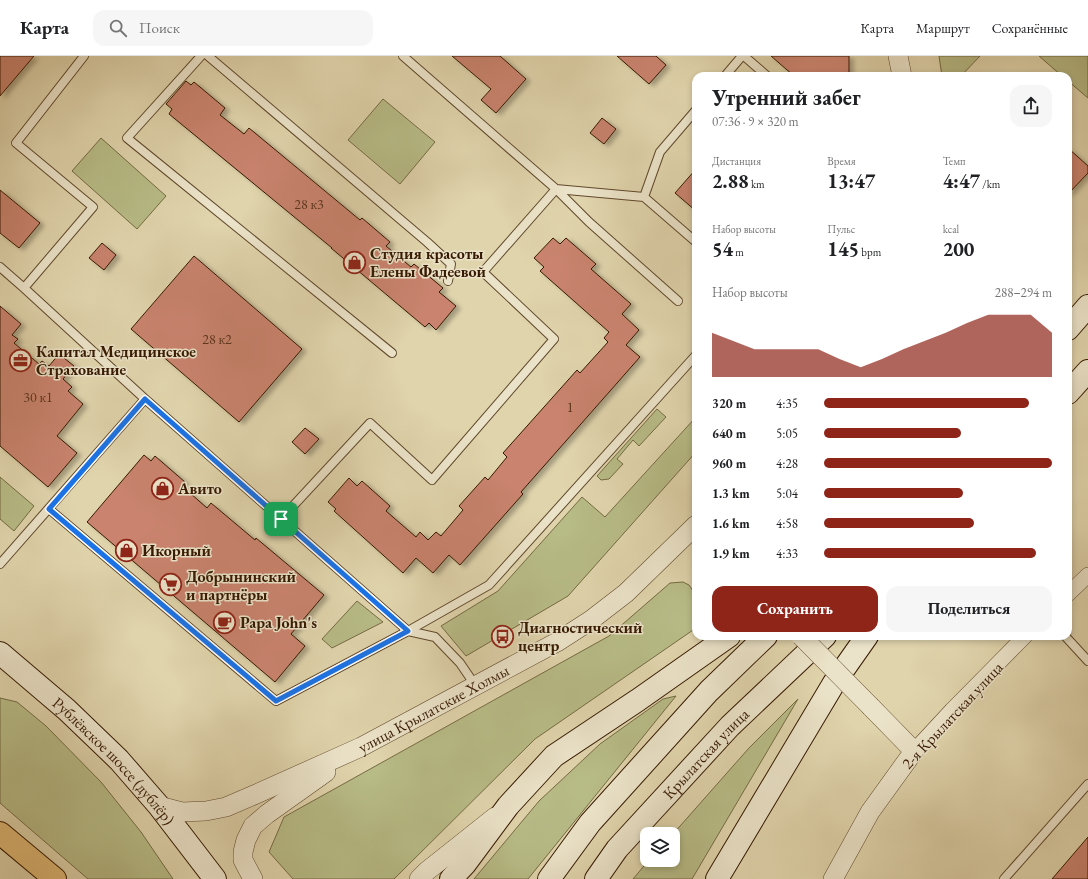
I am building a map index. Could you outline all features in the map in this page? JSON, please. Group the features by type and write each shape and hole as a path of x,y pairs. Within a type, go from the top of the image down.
{"main road":[{"path":"1072,324 1088,306"},
{"path":"1072,389 1088,371"},
{"path":"451,879 465,864 508,806 554,756 638,700 723,640"},
{"path":"549,879 590,823 709,691 762,640"},
{"name":"Крылатская улица","path":"596,879 617,849 730,726 821,640"},
{"path":"718,879 834,683 864,640"},
{"name":"Рублёвское шоссе (дублёр)","path":"0,653 67,710 119,760 159,806 215,879"},
{"path":"1,833 55,879"}],"street":[{"path":"898,56 901,72"},
{"name":"улица Крылатские Холмы","path":"159,806 182,812 206,811 226,807 361,747 557,642 591,620 626,593 692,531"},
{"path":"1072,590 1088,575"},
{"path":"805,640 914,751"},
{"name":"2-я Крылатская улица","path":"833,879 870,812 914,751 1021,640"},
{"path":"252,879 243,860 243,852 246,840 253,826 267,814 361,747"},
{"path":"419,879 508,806"}],"lane":[{"path":"24,288 94,207 16,143 84,56"},
{"path":"201,56 127,138 392,353"},
{"path":"208,56 452,264 448,281"},
{"path":"403,56 556,189 589,222 678,301"},
{"path":"729,72 743,56 763,72"},
{"path":"644,197 660,152 692,115"},
{"path":"556,189 644,197 692,239"},
{"path":"281,519 370,423 432,480 554,339 484,272 556,189"},
{"path":"0,267 145,399 408,631 435,637 460,663 475,686"},
{"path":"49,509 276,701 408,631 489,585 692,359"},
{"path":"0,564 145,399"},
{"path":"1070,640 1088,661"},
{"path":"1004,879 1088,784"}],"green space":[{"path":"939,56 980,56 965,72 941,72"},
{"path":"1039,56 1088,56 1088,98 1072,84 1072,72 1057,72"},
{"path":"383,99 435,142 400,184 348,140"},
{"path":"101,138 166,196 137,229 72,171"},
{"path":"657,409 666,417 639,446 633,440 617,459 623,464 609,479 601,480 597,476"},
{"path":"692,421 692,456 568,596 466,656 441,626 498,591 582,497 605,517"},
{"path":"0,477 34,506 14,531 0,519"},
{"path":"683,582 689,585 692,589 692,631 535,739 394,879 293,879 269,852 284,817 609,636 670,583"},
{"path":"357,601 383,622 332,648 322,639"},
{"path":"676,696 528,879 474,879 539,801 600,744 663,699"},
{"path":"0,698 17,702 46,726 101,782 141,832 173,879 88,879 0,803"},
{"path":"798,699 692,879 633,879 643,867 680,867 679,827 749,748"}],"building":[{"path":"0,56 34,56 0,96"},
{"path":"452,56 500,56 526,79 496,113 481,100 491,89"},
{"path":"617,56 656,56 666,65 649,84"},
{"path":"771,56 849,56 849,72 789,72"},
{"path":"186,81 191,85 194,82 225,108 220,115 244,134 249,128 360,220 362,218 390,242 386,246 411,267 414,264 443,288 439,292 456,306 436,330 429,323 425,327 332,248 169,114 172,109 166,104"},
{"path":"602,118 616,129 604,144 590,133"},
{"path":"1072,152 1088,166 1088,173 1072,190"},
{"path":"692,174 692,208 675,193"},
{"path":"0,190 40,223 19,248 0,233"},
{"path":"553,238 560,244 566,238 596,264 591,269 631,304 622,314 639,330 626,345 640,357 521,492 523,494 460,565 449,555 433,573 416,558 403,573 334,511 336,509 328,502 349,478 357,486 362,481 390,506 386,511 416,537 420,532 428,540 436,532 441,536 463,510 459,506 485,477 488,480 507,457 503,453 577,370 580,373 608,342 604,338 609,332 540,271 544,267 534,258"},
{"path":"102,243 116,255 104,270 89,258"},
{"path":"194,256 302,349 239,422 131,329"},
{"path":"0,306 21,324 12,335 18,339 14,343 39,364 42,361 49,366 59,354 74,366 63,379 72,387 68,391 83,404 57,436 77,453 48,487 0,446"},
{"path":"305,428 319,439 305,454 292,442"},
{"path":"144,455 151,461 155,456 185,482 182,486 207,508 211,503 255,540 256,538 324,595 291,634 305,646 275,682 87,522"},
{"path":"1088,837 1088,879 1052,879"}],"place":[{"name":"Студия красоты Елены Фадеевой","path":"354,262"},
{"name":"Капитал Медицинское Страхование","path":"21,360"},
{"name":"Авито","path":"163,488"},
{"name":"Икорный","path":"127,550"},
{"name":"Добрынинский и партнёры","path":"171,585"},
{"name":"Papa John's","path":"225,622"},
{"name":"Диагностический центр","path":"502,636"}],"route":[{"path":"145,399 281,519 408,631 276,701 49,509 145,399"}]}
